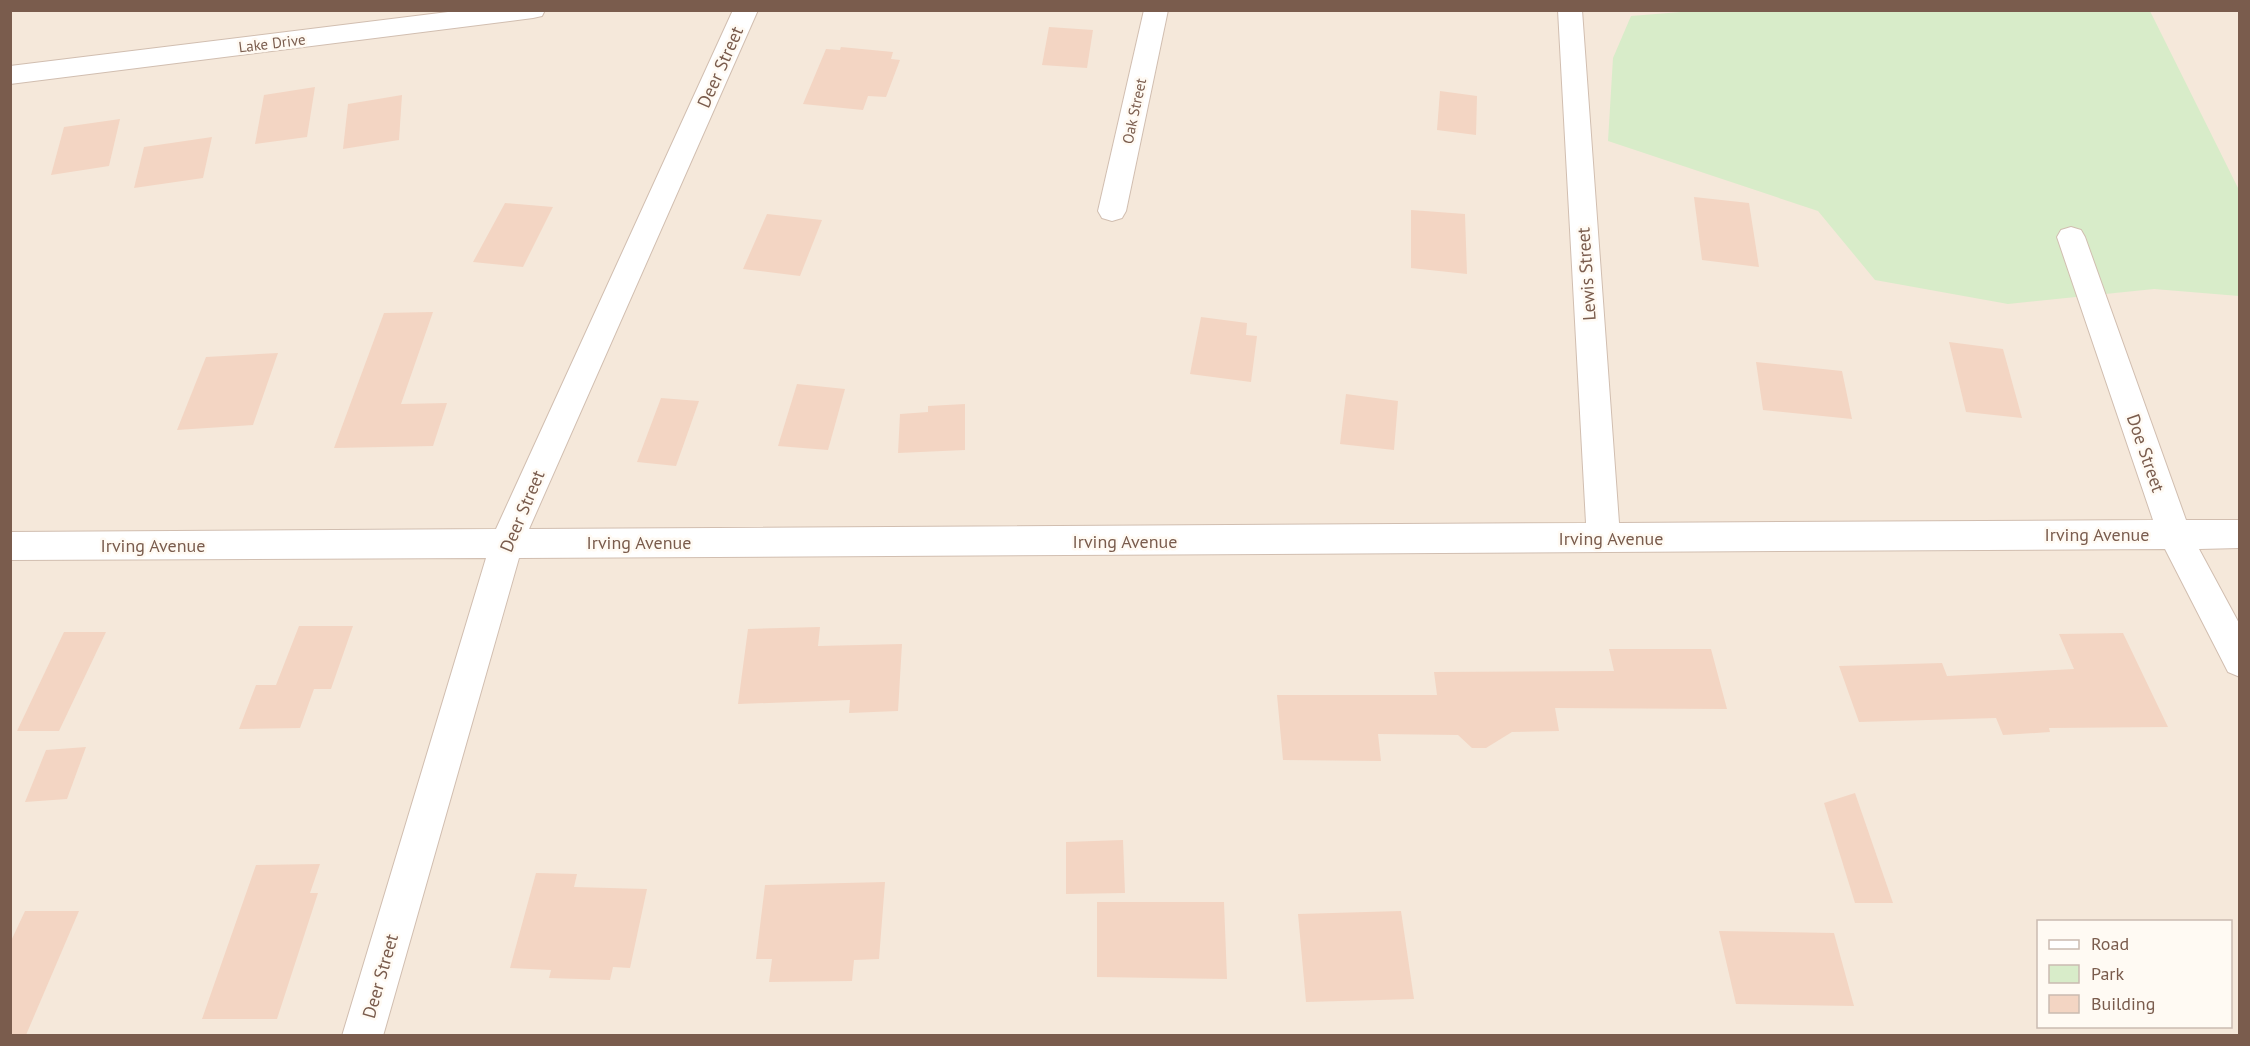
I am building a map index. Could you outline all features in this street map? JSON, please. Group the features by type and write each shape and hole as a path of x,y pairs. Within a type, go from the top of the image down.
{"street":[{"name":"Lake Drive","path":"10,75 533,10"},
{"name":"Deer Street","path":"362,1035 507,542 746,10"},
{"name":"Oak Street","path":"1112,212 1156,10"},
{"name":"Lewis Street","path":"1570,10 1603,538"},
{"name":"Doe Street","path":"2071,237 2174,534 2240,661"},
{"name":"Irving Avenue","path":"10,546 2240,534"}],"shaded area":[{"path":"10,11 2239,11 2239,1035 11,1035"}],"green space":[{"path":"1705,10 2150,11 2239,190 2239,296 2154,289 2008,304 1875,280 1818,211 1608,141 1613,58 1631,16"}],"building":[{"path":"1049,27 1093,30 1087,68 1042,65"},
{"path":"841,47 893,52 891,59 900,60 886,97 868,96 863,110 803,104 826,49 840,50"},
{"path":"315,87 307,137 255,144 264,95"},
{"path":"1440,91 1477,96 1476,135 1437,130"},
{"path":"402,95 399,140 343,149 348,104"},
{"path":"120,119 109,166 51,175 64,127"},
{"path":"212,137 203,178 134,188 144,147"},
{"path":"1694,197 1749,203 1759,267 1702,260"},
{"path":"505,203 553,207 523,267 473,262"},
{"path":"1411,210 1465,214 1467,274 1411,268"},
{"path":"767,214 822,220 800,276 743,269"},
{"path":"433,312 401,404 447,403 433,446 334,448 384,313"},
{"path":"1201,317 1247,323 1246,335 1257,336 1251,382 1190,374"},
{"path":"1949,342 2003,349 2022,418 1966,412"},
{"path":"278,353 253,425 177,430 206,357"},
{"path":"1756,362 1842,371 1852,419 1763,410"},
{"path":"797,384 845,389 828,450 778,446"},
{"path":"1346,394 1398,401 1394,450 1340,444"},
{"path":"661,398 699,401 676,466 637,462"},
{"path":"965,404 965,450 898,453 900,414 928,412 928,406"},
{"path":"299,626 353,626 331,689 314,689 300,728 239,729 256,685 276,685"},
{"path":"820,627 818,646 902,644 898,711 849,713 850,700 738,704 748,629"},
{"path":"64,632 106,632 59,731 17,731"},
{"path":"2123,633 2168,727 2049,728 2050,732 2003,735 1996,718 1859,722 1839,666 1942,663 1947,676 2074,669 2059,634"},
{"path":"1609,649 1711,649 1727,709 1555,708 1559,731 1512,732 1486,748 1472,748 1458,735 1378,734 1381,761 1283,760 1277,695 1437,695 1434,672 1614,671"},
{"path":"86,747 67,799 25,802 46,750"},
{"path":"1855,793 1893,903 1855,903 1824,803"},
{"path":"1123,840 1125,893 1066,894 1066,842"},
{"path":"320,864 310,893 318,893 277,1019 202,1019 256,865"},
{"path":"536,873 577,874 574,887 647,889 630,968 613,967 610,980 549,978 551,970 510,968"},
{"path":"885,882 879,959 854,960 852,981 769,982 772,959 756,959 765,885"},
{"path":"1097,902 1224,902 1227,979 1097,977"},
{"path":"25,911 79,911 26,1035 10,1035 10,943"},
{"path":"1401,911 1414,999 1306,1002 1298,914"},
{"path":"1719,931 1834,933 1854,1006 1736,1004"}]}
